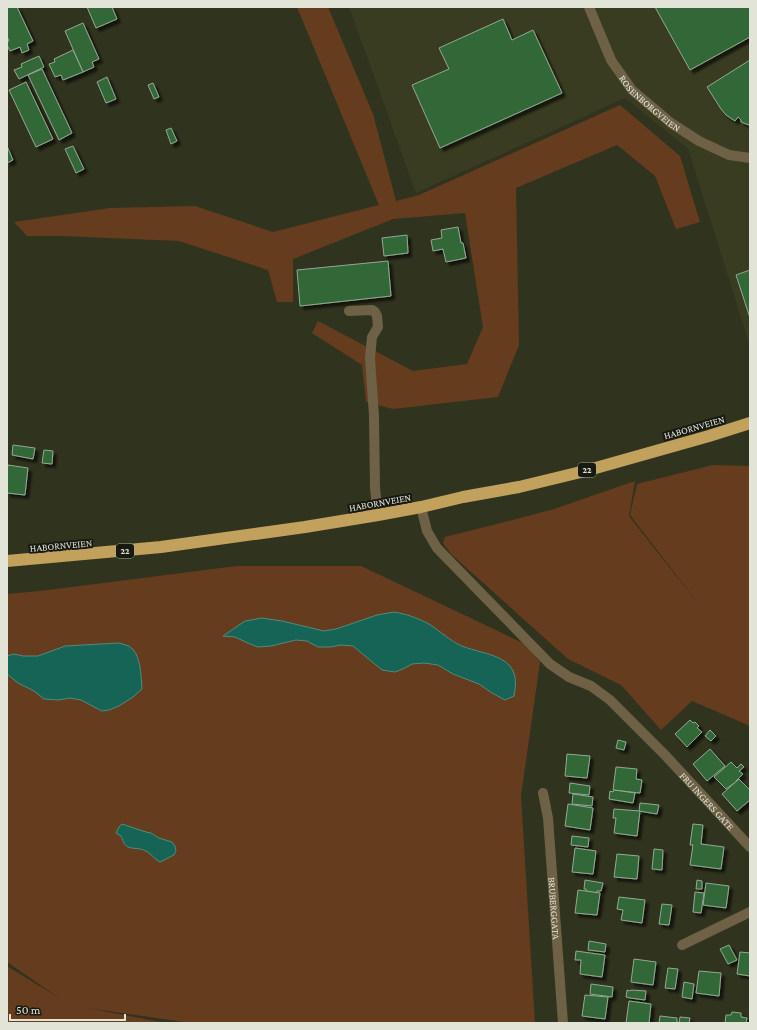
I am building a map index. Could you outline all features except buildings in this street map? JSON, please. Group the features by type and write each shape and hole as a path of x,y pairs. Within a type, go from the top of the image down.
{"highway":[{"name":"HABORNVEIEN","path":"7,561 161,547 305,527 378,515 519,487 585,471 750,423"}],"street":[{"name":"ROSENBORGVEIEN","path":"589,7 611,60 632,90 671,123 699,141 729,155 750,158"},
{"path":"349,311 372,310 377,316 378,328 372,337 370,358 374,416 375,488 378,515"},
{"name":"FRU INGERS GATE","path":"421,507 427,531 437,548 550,664 569,677 591,686 610,700 665,755 750,847"},
{"name":"BRUBERGGATA","path":"543,793 548,818 563,1023"},
{"path":"682,945 750,912"}],"shaded area":[{"path":"297,7 328,7 373,114 396,201 419,195 620,105 680,156 700,222 676,229 655,176 617,145 516,188 519,345 498,397 393,409 366,402 362,365 312,333 318,321 413,371 467,364 483,327 465,213 393,219 293,259 293,302 277,302 268,270 179,241 27,236 14,222 110,208 195,206 273,232 379,205"},
{"path":"349,7 750,7 750,346 688,149 625,98 416,193"},
{"path":"713,465 750,467 750,726 692,701 661,730 621,685 568,659 451,554 443,543 445,537 554,509 635,481 629,516 707,615 630,515 637,484"},
{"path":"237,566 361,566 525,644 540,662 521,796 535,1023 191,1023 87,1008 166,1023 7,1023 7,966 59,998 7,962 7,594"}],"water":[{"path":"394,612 421,620 458,644 494,656 506,662 512,669 515,677 514,696 505,700 479,684 453,674 438,665 424,663 412,664 395,672 382,670 353,646 341,645 318,647 307,641 296,640 271,646 258,647 235,637 223,636 245,621 262,618 324,631 336,629 377,615"},
{"path":"119,643 129,646 136,654 140,665 142,689 119,706 109,710 102,711 81,700 70,698 58,700 44,699 34,691 18,683 7,674 7,656 14,654 23,656 38,656 65,646"},
{"path":"122,824 151,833 159,838 172,842 176,851 174,855 160,862 144,850 126,846 121,836 116,833"}]}
